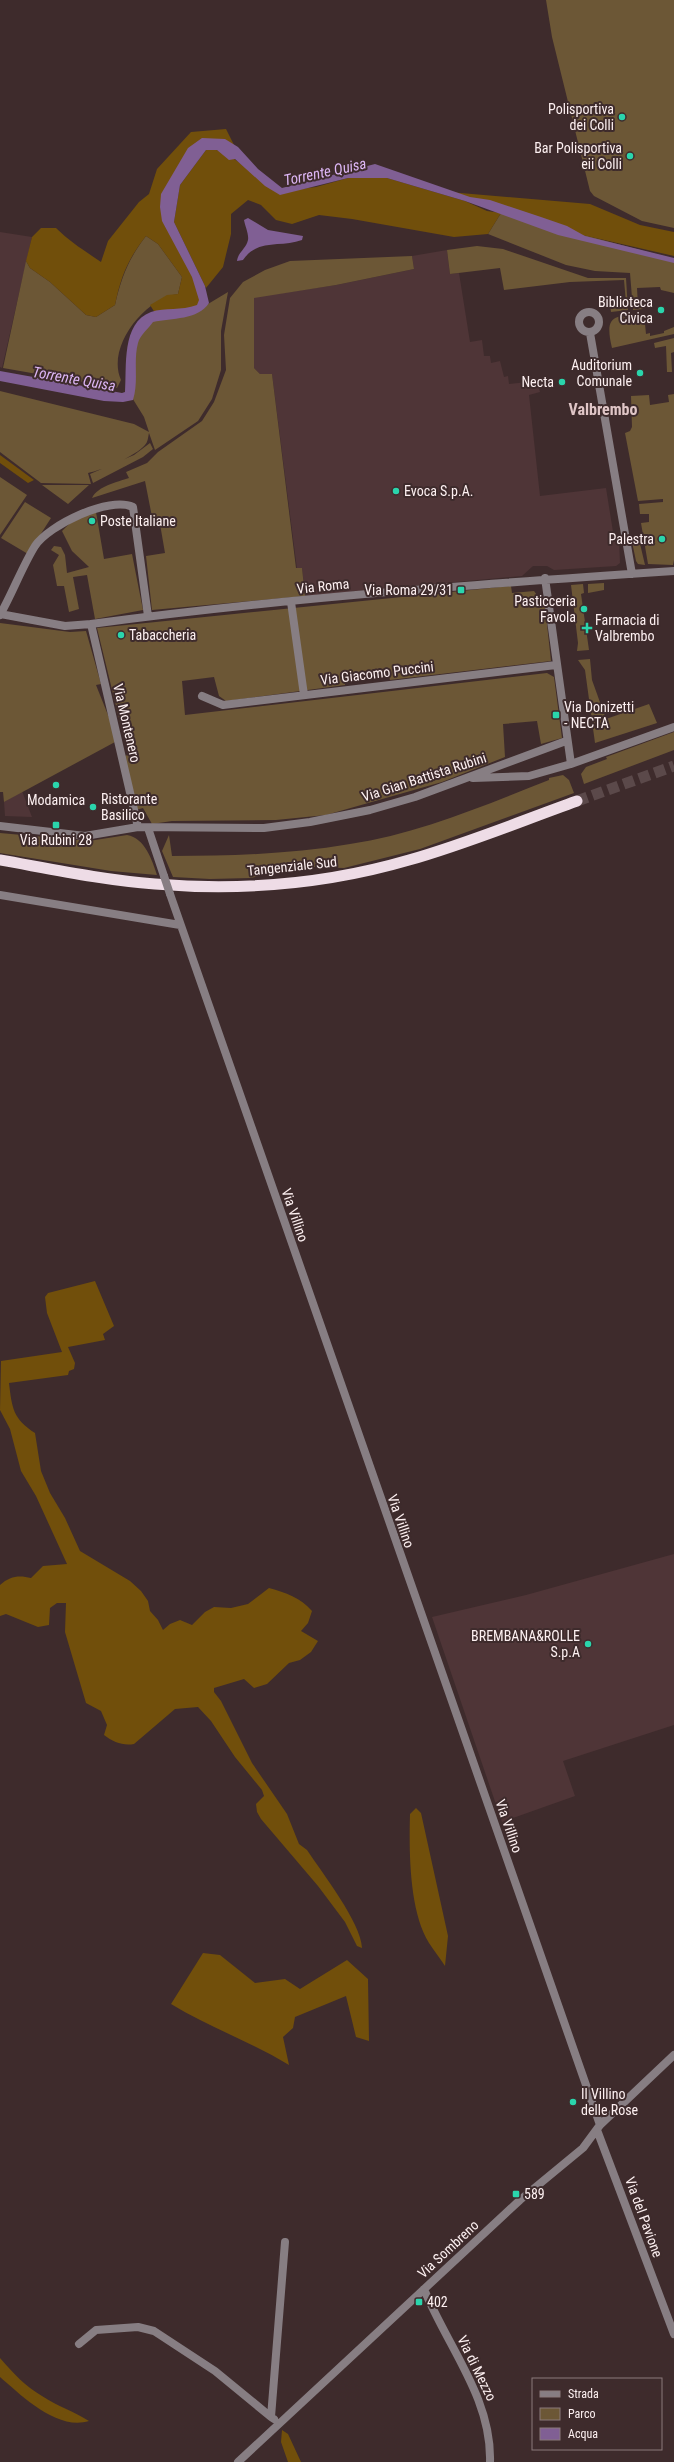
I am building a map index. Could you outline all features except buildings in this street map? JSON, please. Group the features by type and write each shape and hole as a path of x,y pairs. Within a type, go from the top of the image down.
{"highway":[{"name":"Tangenziale Sud","path":"0,860 154,884 220,887 298,882 375,869 409,860 577,801"}],"street":[{"path":"590,333 632,574"},
{"path":"0,614 36,546 45,534 66,522 98,508 124,503 133,506 148,616"},
{"name":"Via Roma","path":"0,614 65,626 148,616 545,578 674,571"},
{"path":"545,578 566,741 571,764"},
{"path":"291,602 304,695"},
{"name":"Via Montenero","path":"91,624 138,827"},
{"name":"Via Giacomo Puccini","path":"202,696 223,705 556,665"},
{"path":"466,779 529,776 571,764 674,727"},
{"name":"Via Gian Battista Rubini","path":"0,826 86,836 138,827 264,828 310,822 393,804 466,779 566,741"},
{"name":"Via Villino","path":"148,828 180,925 598,2127"},
{"path":"0,894 180,925"},
{"name":"Via Sombreno","path":"238,2462 520,2200 582,2148 598,2127 674,2055"},
{"name":"Via del Pavione","path":"598,2127 674,2334"},
{"path":"271,2417 285,2242"},
{"name":"Via di Mezzo","path":"424,2289 482,2408 491,2444 490,2462"},
{"path":"79,2344 96,2330 138,2327 154,2331 215,2371 279,2423"}],"shaded area":[{"path":"226,129 238,153 206,143 165,203 199,277 202,308 157,316 150,305 167,295 178,294 182,277 158,244 146,236 134,252 126,268 115,305 96,317 86,315 50,282 30,268 26,261 32,237 41,228 56,228 72,242 101,262 108,241 139,202 149,194 157,169 191,132"},
{"path":"212,149 220,151 237,161 276,192 316,187 348,178 387,178 465,201 487,211 501,213 488,234 454,237 352,219 319,215 292,224 276,220 261,205 248,200 231,214 231,234 223,267 206,288 174,222 180,185 206,150"},
{"path":"437,191 590,204 640,225 674,232 674,256 578,234"},
{"path":"0,232 32,237 2,368 0,367"},
{"name":"Necta","path":"447,250 450,274 459,273 470,342 482,340 484,356 490,356 491,363 500,361 504,377 508,376 509,384 537,381 540,392 529,395 540,496 606,488 614,538 619,538 620,563 616,566 554,570 547,566 533,566 522,576 305,596 302,568 297,569 272,374 260,374 254,368 254,297 336,285 414,269 412,256"},
{"path":"0,455 34,480 28,483 0,463"},
{"path":"22,791 32,817 5,816 4,802"},
{"path":"95,1281 114,1326 103,1334 105,1340 68,1347 75,1363 74,1369 69,1371 68,1375 9,1383 11,1399 15,1412 22,1423 35,1433 41,1471 50,1493 65,1518 80,1551 130,1581 141,1591 148,1601 150,1611 158,1620 163,1630 170,1624 180,1620 192,1625 205,1612 214,1607 231,1608 248,1604 269,1588 298,1599 312,1611 308,1623 301,1631 318,1641 311,1652 300,1660 289,1663 267,1684 254,1688 244,1679 214,1688 214,1692 221,1701 252,1763 287,1814 299,1844 307,1850 340,1898 355,1925 360,1937 362,1948 357,1946 345,1922 318,1886 261,1819 257,1812 256,1804 264,1796 262,1790 235,1757 211,1721 198,1707 175,1709 134,1744 122,1744 111,1740 104,1735 107,1725 101,1711 86,1703 65,1632 66,1603 57,1603 50,1608 49,1625 38,1627 6,1614 0,1616 0,1585 15,1577 31,1578 43,1566 67,1564 36,1496 21,1471 10,1429 0,1410 1,1361 62,1352 47,1313 45,1297 48,1293"},
{"path":"674,1554 674,1725 563,1761 575,1796 502,1822 432,1617 526,1595"},
{"path":"416,1808 421,1813 448,1936 445,1966 429,1943 422,1930 417,1915 410,1863 410,1814"},
{"path":"203,1953 220,1955 255,1983 285,1979 300,1989 347,1960 368,1979 369,2041 356,2037 346,1996 295,2017 293,2028 283,2037 289,2065 200,2020 171,2004"},
{"path":"0,2358 9,2369 30,2388 53,2403 89,2421 77,2423 65,2421 40,2410 0,2377"},
{"path":"282,2430 288,2434 301,2462 288,2462 281,2442"}],"green space":[{"name":"Polisportiva dei Colli","path":"546,0 674,0 674,228 642,221 594,196 590,191 552,37"},
{"path":"501,213 674,259 674,293 661,290 660,287 637,288 638,306 643,306 643,309 633,310 630,273 595,271 566,265 488,234"},
{"path":"146,236 158,244 182,277 178,294 165,297 153,304 132,326 124,339 119,353 118,367 121,380 117,388 3,368 26,261 30,268 50,282 86,315 96,317 115,305 126,269"},
{"path":"477,246 503,249 588,278 626,278 628,310 611,312 610,304 626,303 624,280 570,282 504,290 500,268 450,274 447,250"},
{"path":"412,256 414,269 336,285 254,298 254,368 260,374 272,374 296,568 302,568 305,596 152,610 146,556 165,553 160,524 153,522 145,481 92,498 103,487 129,478 126,472 147,463 158,452 202,421 214,402 226,370 224,335 230,298 243,282 265,270 290,261"},
{"path":"228,292 221,331 221,370 212,399 198,421 155,450 149,433 146,444 134,454 110,466 88,473 91,484 41,483 0,452 0,391 134,424 149,432 144,417 131,396 132,349 146,322 198,310"},
{"path":"644,314 646,334 650,333 650,336 664,333 664,331 674,327 674,334 612,348 609,329 614,319 625,315"},
{"path":"674,338 674,352 671,353 672,372 667,372 666,346 655,348 654,343"},
{"path":"617,377 626,378 625,387 618,387"},
{"path":"674,394 674,560 673,565 648,564 641,523 649,522 649,514 640,514 639,504 663,502 663,499 638,501 625,433 630,431 632,427 631,396 649,395 650,405 669,402 668,395"},
{"path":"150,443 153,449 143,457 93,483 90,474 134,455"},
{"path":"0,477 27,495 0,535"},
{"path":"42,485 89,485 68,504"},
{"path":"25,502 51,518 28,554 1,538"},
{"path":"96,512 104,559 132,554 143,610 95,619 87,575 73,577 79,609 69,612 64,586 57,586 53,565 59,555 51,550 54,546 61,547 65,555 67,573 89,567 72,551 62,531 77,516"},
{"path":"638,535 645,565 638,564 636,561 631,537"},
{"path":"604,583 604,590 588,593 588,584"},
{"path":"583,584 584,593 581,594 589,650 577,651 578,643 571,585"},
{"path":"511,586 512,593 534,591 545,606 551,661 390,680 388,672 345,677 345,685 226,701 219,696 214,677 182,681 185,715 547,673 554,677 562,738 541,744 537,721 503,724 505,757 442,782 326,815 276,820 172,821 152,824 143,808 136,810 124,756 128,755 97,628"},
{"path":"0,623 70,632 86,631 101,684 96,685 110,720 115,742 4,802 3,792 0,792"},
{"path":"590,659 592,680 606,719 649,704 657,723 595,743 585,670 578,660"},
{"path":"674,732 674,750 584,784 581,774 586,767 607,759 606,757"},
{"path":"563,775 569,780 574,793 420,849 344,868 314,867 278,871 251,878 210,879 173,877 162,851 169,835 172,856 217,856 284,852 350,844 401,833 451,818 549,780 549,778"},
{"path":"0,833 89,841 127,835 139,840 147,850 157,875 111,871 0,853"}],"water":[{"path":"202,138 225,139 238,147 258,169 282,188 375,164 470,197 490,200 541,217 567,226 585,236 674,258 674,263 558,235 465,201 387,178 348,178 280,195 265,186 235,159 229,160 217,150 206,150 180,185 174,222 205,286 209,303 198,313 153,322 143,334 138,343 136,357 136,386 133,400 123,402 104,401 0,381 0,371 122,393 125,392 126,359 130,336 141,318 151,312 191,307 197,305 199,300 192,277 162,221 160,207 161,194 188,148"},
{"path":"248,218 268,230 303,236 302,240 263,246 249,253 243,260 237,261 248,240 244,220"}],"tunnel":[{"path":"577,801 674,766"}],"place":[{"name":"Polisportiva dei Colli","path":"622,117"},
{"name":"Bar Polisportiva eii Colli","path":"630,156"},
{"name":"Biblioteca Civica","path":"661,310"},
{"name":"Auditorium Comunale","path":"640,373"},
{"name":"Necta","path":"562,382"},
{"name":"Evoca S.p.A.","path":"396,491"},
{"name":"Poste Italiane","path":"92,521"},
{"name":"Palestra","path":"662,539"},
{"name":"Via Roma 29/31","path":"461,590"},
{"name":"Pasticceria Favola","path":"584,609"},
{"name":"Farmacia di Valbrembo","path":"587,628"},
{"name":"Tabaccheria","path":"121,635"},
{"name":"Via Donizetti - NECTA","path":"556,715"},
{"name":"Modamica","path":"56,785"},
{"name":"Ristorante Basilico","path":"93,807"},
{"name":"Via Rubini 28","path":"56,825"},
{"name":"BREMBANA&ROLLE S.p.A","path":"588,1644"},
{"name":"Il Villino delle Rose","path":"573,2102"},
{"name":"589","path":"516,2194"},
{"name":"402","path":"419,2302"}],"district":[{"name":"Valbrembo","path":"603,409"}],"water label":[{"name":"Torrente Quisa","path":"325,172"},
{"name":"Torrente Quisa","path":"74,379"}]}
